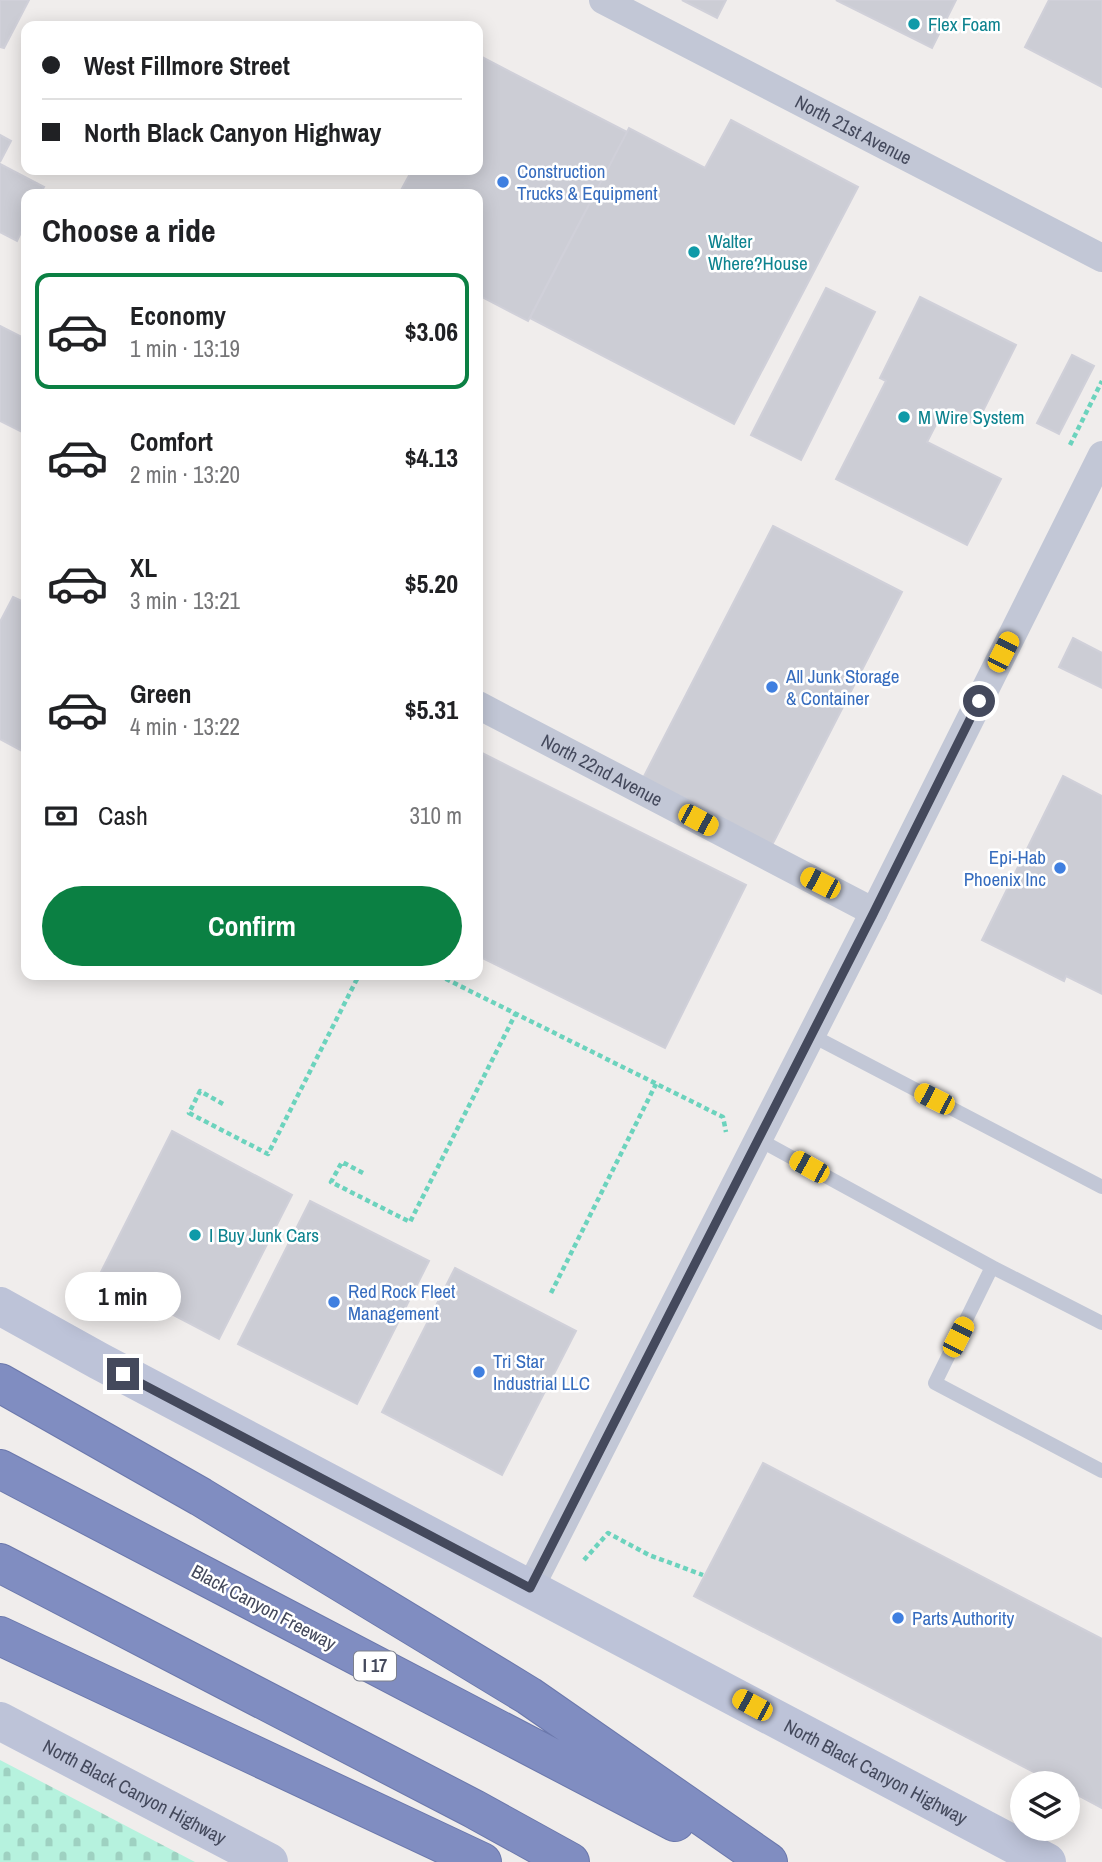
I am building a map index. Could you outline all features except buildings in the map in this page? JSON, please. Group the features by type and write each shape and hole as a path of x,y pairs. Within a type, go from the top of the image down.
{"highway":[{"path":"0,1383 201,1497 529,1696 768,1862"},
{"name":"Black Canyon Freeway","path":"0,1469 751,1862"},
{"path":"0,1563 449,1796 570,1862"},
{"path":"0,1636 482,1862"}],"main road":[{"name":"North Black Canyon Highway","path":"0,1306 99,1361 1047,1862"},
{"name":"North Black Canyon Highway","path":"0,1721 254,1858"}],"street":[{"name":"North 21st Avenue","path":"603,0 1102,258"},
{"path":"530,1588 874,912 1102,455"},
{"name":"North 22nd Avenue","path":"483,708 874,912"}],"lane":[{"path":"811,1035 1102,1187"},
{"path":"758,1139 992,1268 1102,1323"},
{"path":"992,1268 935,1383 1102,1471"}],"path":[{"path":"1070,445 1102,381"},
{"path":"223,1104 200,1091 189,1113 268,1154 356,980"},
{"path":"448,980 723,1118 726,1132"},
{"path":"362,1172 342,1162 331,1182 410,1222 516,1013"},
{"path":"551,1293 656,1084"},
{"path":"584,1560 608,1533 649,1555 703,1575"}],"green space":[{"path":"0,1760 195,1862 0,1862"}],"place":[{"name":"Flex Foam","path":"914,24"},
{"name":"Construction Trucks & Equipment","path":"503,182"},
{"name":"Walter Where?House","path":"694,252"},
{"name":"M Wire System","path":"904,417"},
{"name":"All Junk Storage & Container","path":"772,687"},
{"name":"Epi-Hab Phoenix Inc","path":"1060,868"},
{"name":"I Buy Junk Cars","path":"195,1235"},
{"name":"Red Rock Fleet Management","path":"334,1302"},
{"name":"Tri Star Industrial LLC","path":"479,1372"},
{"name":"Parts Authority","path":"898,1618"}],"route":[{"path":"123,1374 530,1588 979,701"}]}
